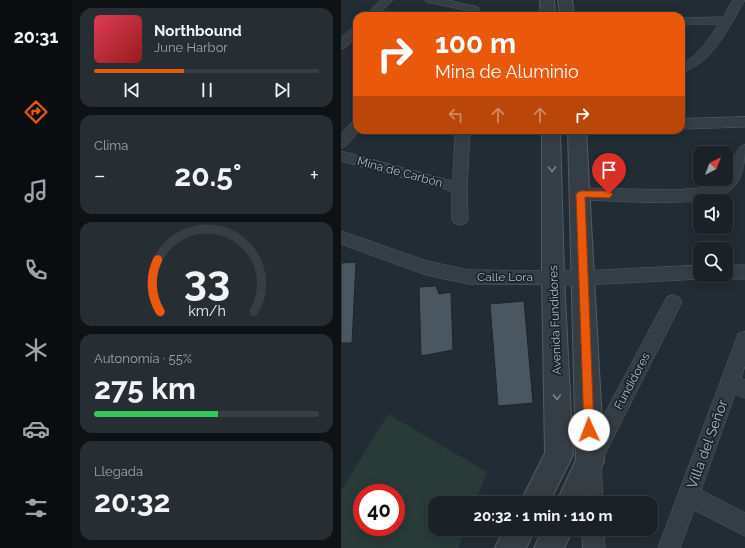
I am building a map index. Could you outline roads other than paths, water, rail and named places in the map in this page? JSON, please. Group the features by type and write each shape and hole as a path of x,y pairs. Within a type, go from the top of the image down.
{"street":[{"path":"375,12 387,0"},
{"path":"431,0 474,8"},
{"path":"547,0 548,12"},
{"path":"565,0 566,12"},
{"path":"685,67 699,59 739,0"},
{"path":"685,21 726,20"},
{"path":"341,45 353,34"},
{"path":"685,124 745,122"},
{"path":"341,143 353,130"},
{"path":"460,219 459,188 463,134"},
{"name":"Avenida Fundidores","path":"538,496 559,455 553,277 551,134"},
{"path":"577,134 592,496"},
{"path":"580,194 682,195 713,192 726,185 745,150"},
{"name":"Mina de Carbón","path":"341,156 459,188"},
{"name":"Calle Lora","path":"341,237 426,268 448,274 469,277 583,278 693,272"},
{"path":"733,272 745,272"},
{"name":"Fundidores","path":"590,461 673,302"},
{"name":"Villa del Señor","path":"669,548 688,496 737,385 745,340"},
{"path":"559,455 590,461"},
{"path":"573,496 590,461"},
{"path":"688,496 745,525"},
{"path":"510,548 516,536"},
{"path":"549,548 555,536"},
{"path":"593,536 594,548"}]}
